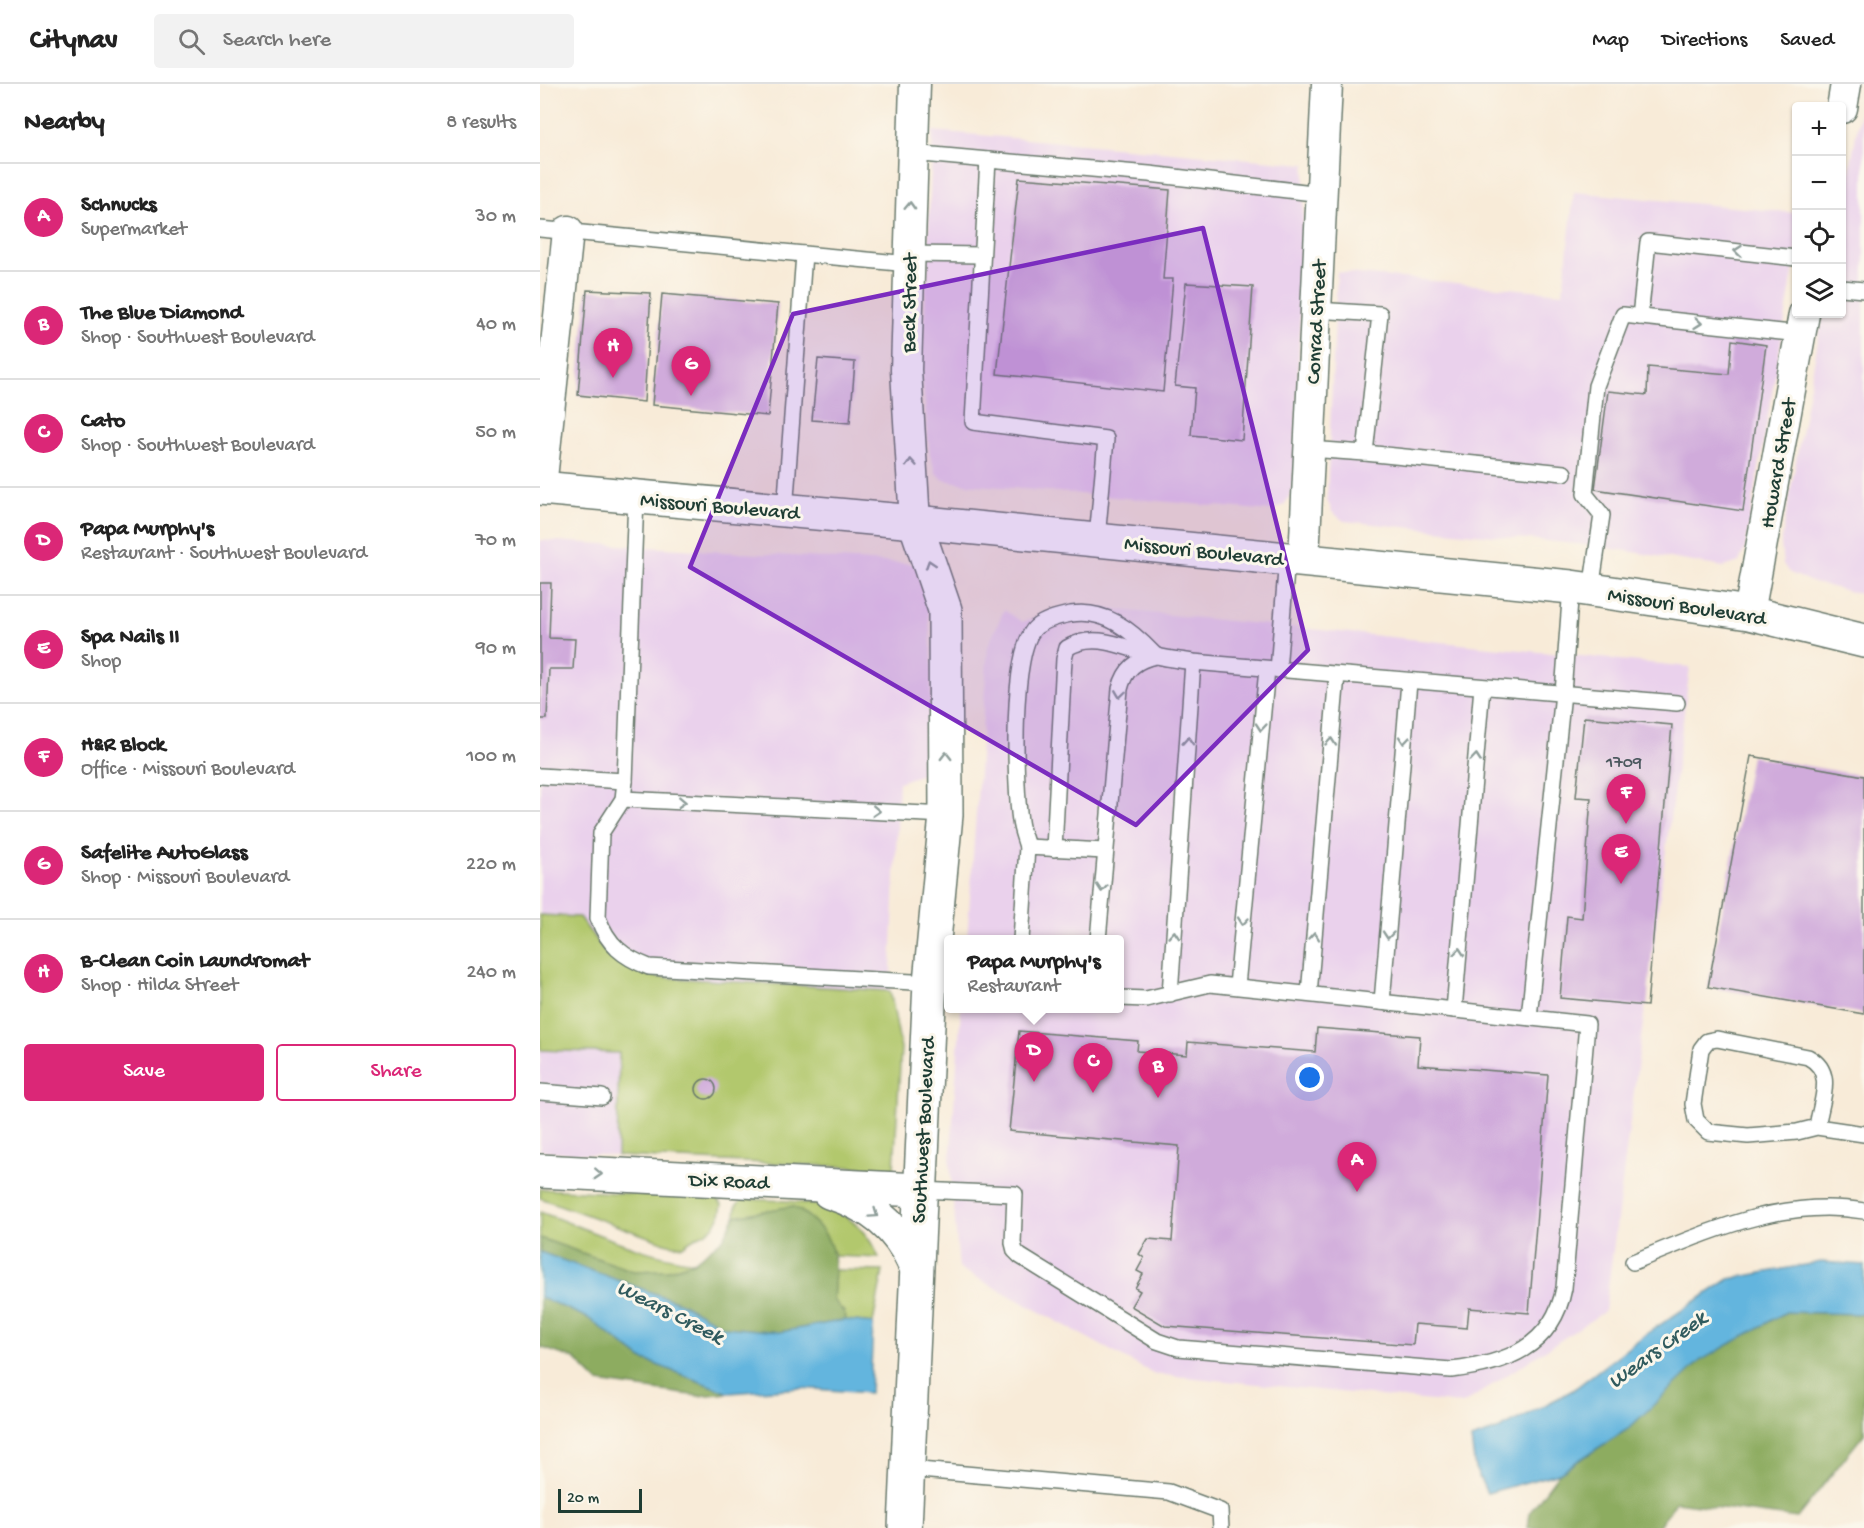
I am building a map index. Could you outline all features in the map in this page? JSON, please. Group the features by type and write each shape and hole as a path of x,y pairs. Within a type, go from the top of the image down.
{"main road":[{"name":"Missouri Boulevard","path":"540,488 1097,539 1581,588 1749,613 1864,641"},
{"name":"Southwest Boulevard","path":"905,1528 919,1190 939,983 946,815 945,610 915,522"},
{"name":"Dix Road","path":"540,1171 802,1182 919,1190"},
{"path":"802,1182 850,1198 875,1214 897,1232 915,1265"}],"street":[{"name":"Beck Street","path":"915,84 907,405 915,522"},
{"name":"Conrad Street","path":"1295,559 1309,449 1327,84"},
{"path":"1843,102 1846,84"},
{"path":"540,488 554,230"},
{"name":"Howard Street","path":"1749,613 1802,324"}],"lane":[{"path":"912,153 1149,174 1322,194"},
{"path":"988,160 973,422 1106,439 1097,539"},
{"path":"554,230 804,254 909,259 982,255"},
{"path":"1640,317 1648,242 1792,257"},
{"path":"785,511 804,254"},
{"path":"1846,288 1864,290"},
{"path":"1316,310 1380,314 1365,453"},
{"path":"1529,1017 1563,693 1581,588 1602,515 1585,494 1596,386 1623,315 1802,324"},
{"path":"1309,449 1564,473"},
{"path":"636,498 625,781 623,799 601,834 598,918 614,949 630,960 649,967 939,983"},
{"path":"1237,986 1272,669 1295,559"},
{"path":"1021,935 1027,848 1020,821 1018,708 1021,659 1025,644 1036,627 1061,616 1092,613 1119,624 1139,638 1156,656"},
{"path":"1054,849 1064,659 1067,648 1077,642 1097,640 1156,656 1193,662 1677,703"},
{"path":"1098,935 1122,678 1141,659 1156,656"},
{"path":"1170,994 1193,662"},
{"path":"1309,994 1337,675"},
{"path":"1382,1002 1409,682"},
{"path":"1454,1010 1482,687"},
{"path":"540,776 625,781"},
{"path":"623,799 946,815"},
{"path":"1027,848 1105,851"},
{"path":"919,1190 1015,1194 1013,1243 1015,1251 1020,1256 1156,1341 1178,1348 1451,1370 1483,1366 1522,1351 1547,1331 1560,1310 1564,1288 1587,1024 1210,984 1146,999 1124,998"},
{"path":"1817,1127 1826,1075 1820,1063 1808,1057 1717,1038 1707,1041 1701,1049 1694,1104 1696,1120 1708,1132 1748,1136 1797,1132 1817,1127 1864,1134"},
{"path":"540,1092 602,1097"},
{"path":"1634,1262 1733,1222 1819,1206 1864,1211"},
{"path":"908,1469 1169,1492 1220,1510 1221,1528"}],"highlighted area":[{"path":"1203,228 1308,650 1136,825 690,567 793,314"}],"shaded area":[{"path":"1864,90 1864,595 1812,582 1790,573 1783,564 1781,543 1822,318 1846,318 1846,191"},
{"path":"933,131 1305,164 1295,469 1292,491 1284,505 1271,511 967,484 944,480 936,473 930,455 922,374"},
{"path":"1574,192 1792,213 1792,279 1745,548 1739,562 1724,567 1597,546 1344,521 1332,512 1327,499 1337,272 1563,293"},
{"path":"540,540 915,564 928,608 932,660 929,762 923,774 899,782 890,991 656,977 609,956 579,917 540,915"},
{"path":"1079,606 1690,667 1605,1311 1463,1404 1154,1374 959,1268 950,1163 961,1013 1124,1013 1124,935 967,935 988,647 1004,610 1022,622"},
{"path":"540,1050 620,1053 617,1156 540,1151"}],"green space":[{"path":"540,915 579,917 609,957 656,977 890,991 901,1048 894,1169 617,1156 619,1053 540,1050"},
{"path":"540,1189 716,1198 722,1205 720,1215 712,1228 683,1246 668,1244 540,1198"},
{"path":"742,1199 804,1203 822,1206 839,1213 855,1223 868,1238 879,1258 835,1256 834,1252 793,1206 735,1216 736,1206"},
{"path":"793,1206 807,1215 825,1234 833,1256 833,1300 844,1312 845,1320 780,1332 723,1327 681,1303 540,1252 540,1238 633,1271 669,1270 694,1262 723,1239 735,1216"},
{"path":"540,1212 635,1248 694,1262 669,1270 633,1271 540,1238"},
{"path":"835,1270 883,1271 873,1323 845,1320 844,1312 833,1300"},
{"path":"540,1297 588,1318 642,1359 729,1393 698,1396 598,1382 575,1359 540,1347"},
{"path":"1786,1312 1864,1314 1864,1434 1797,1518 1676,1502 1657,1528 1528,1528 1530,1512 1559,1473 1628,1429 1700,1360"}],"water":[{"name":"Wears Creek","path":"540,1252 681,1303 724,1327 780,1332 845,1320 873,1323 870,1393 800,1388 729,1393 642,1359 588,1318 540,1297"},
{"name":"Wears Creek","path":"1821,1262 1864,1265 1864,1314 1786,1312 1700,1361 1628,1429 1559,1473 1487,1493 1475,1468 1471,1439 1500,1429 1573,1390 1646,1334 1729,1279"}],"building":[{"path":"1019,178 1170,190 1163,279 1173,279 1163,392 997,374"},
{"path":"1186,283 1253,287 1242,440 1191,435 1195,388 1175,386"},
{"path":"587,290 651,293 644,402 578,395"},
{"path":"662,294 778,304 768,416 652,405"},
{"path":"1732,340 1766,345 1743,511 1595,489 1608,391 1647,395 1648,367 1729,374"},
{"path":"818,359 855,362 850,423 812,420"},
{"path":"540,583 551,583 549,638 575,639 573,669 549,669 547,719 540,719"},
{"path":"1584,717 1672,725 1647,1006 1560,998 1567,916 1582,918 1591,798 1576,797"},
{"path":"1751,756 1864,776 1864,1014 1708,987"},
{"path":"1317,1028 1420,1036 1418,1065 1548,1075 1529,1313 1469,1308 1467,1328 1415,1324 1413,1345 1165,1326 1131,1306 1140,1291 1135,1288 1143,1274 1137,1271 1144,1258 1139,1254 1148,1239 1172,1241 1179,1146 1009,1131 1019,1031 1138,1041 1137,1051 1187,1055 1188,1042 1315,1052"},
{"path":"706,1079 713,1082 716,1089 713,1096 706,1099 699,1096 696,1089 699,1082"}],"place":[{"name":"B-Clean Coin Laundromat","path":"613,378"},
{"name":"Safelite AutoGlass","path":"691,396"},
{"name":"H&R Block","path":"1626,824"},
{"name":"Spa Nails II","path":"1621,884"},
{"name":"Papa Murphy's","path":"1034,1082"},
{"name":"Cato","path":"1093,1093"},
{"name":"The Blue Diamond","path":"1158,1098"},
{"name":"Schnucks","path":"1357,1192"}]}
